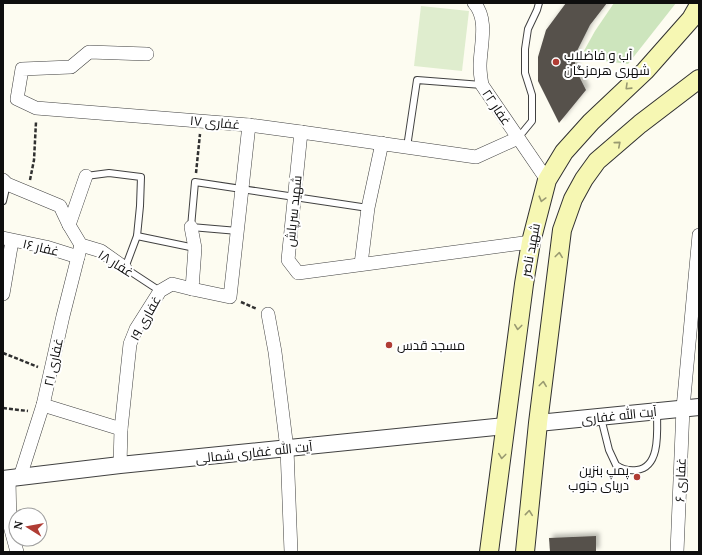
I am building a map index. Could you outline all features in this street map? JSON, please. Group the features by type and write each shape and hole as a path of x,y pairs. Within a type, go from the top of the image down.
{"main road":[{"name":"شهید ناصر","path":"489,552 524,284 531,242 547,180 568,147 591,122 644,71 691,19 699,5"},
{"path":"679,33 693,29 699,30"},
{"path":"525,552 538,423 562,230 573,199 584,179 597,161 640,124 699,79"}],"street":[{"name":"غفار ۲۲","path":"474,3 479,8 484,33 480,66 482,85 547,180"},
{"name":"غفاری ۱۷","path":"147,54 89,52 71,68 22,69 17,99 36,108 249,125 230,297"},
{"path":"249,125 476,157 518,138"},
{"name":"شهید سرپاش","path":"301,132 288,260 298,273 531,242"},
{"path":"361,264 368,208 382,143"},
{"path":"69,225 86,176"},
{"path":"5,182 60,206 80,251"},
{"path":"191,227 195,248 192,289"},
{"name":"غفاری ۶","path":"677,552 683,408 699,235"},
{"path":"3,294 8,240"},
{"name":"غفار ۱۶","path":"8,240 46,248 80,251"},
{"name":"غفار ۱۸","path":"80,251 101,251 125,268"},
{"name":"غفاری ۲۱","path":"17,552 10,526 11,479 42,409 80,251"},
{"name":"غفاری ۱۹","path":"120,465 121,429 130,344 136,329 160,290 172,284 230,297"},
{"path":"268,314 275,352 287,449 291,552"},
{"name":"آیت الله غفاری","path":"538,423 699,407"},
{"path":"42,409 121,429"},
{"name":"آیت الله غفاری شمالی","path":"11,479 120,465 505,426"}],"lane":[{"path":"518,138 532,121 532,95 525,73 525,49 528,29 537,10 538,3"},
{"path":"407,147 417,80 482,85"},
{"path":"86,176 109,173 141,177 137,236 125,268"},
{"path":"3,201 5,182"},
{"path":"238,231 191,227 195,182 368,208"},
{"path":"137,236 195,248"},
{"name":"غفار ۱۸","path":"125,268 160,290"},
{"path":"600,417 609,450 616,465 626,470 639,470 650,463 654,455 657,441 658,411"}],"path":[{"path":"28,193 34,160 36,108"},
{"path":"195,182 201,121"},
{"path":"230,297 268,314"},
{"path":"3,353 50,371"},
{"path":"3,408 42,409"}],"green space":[{"path":"614,3 676,3 628,64 580,58 595,31"},
{"path":"421,6 469,11 462,71 414,66"}],"building":[{"name":"آب و فاضلاب شهری هرمزگان","path":"566,3 607,3 590,25 575,55 575,68 586,90 559,123 538,81 538,57 546,30"},
{"path":"596,536 596,552 550,552 549,538"}],"place":[{"name":"آب و فاضلاب شهری هرمزگان","path":"556,62"},
{"name":"مسجد قدس","path":"389,345"},
{"name":"پمپ بنزین دریای جنوب","path":"637,477"}]}
